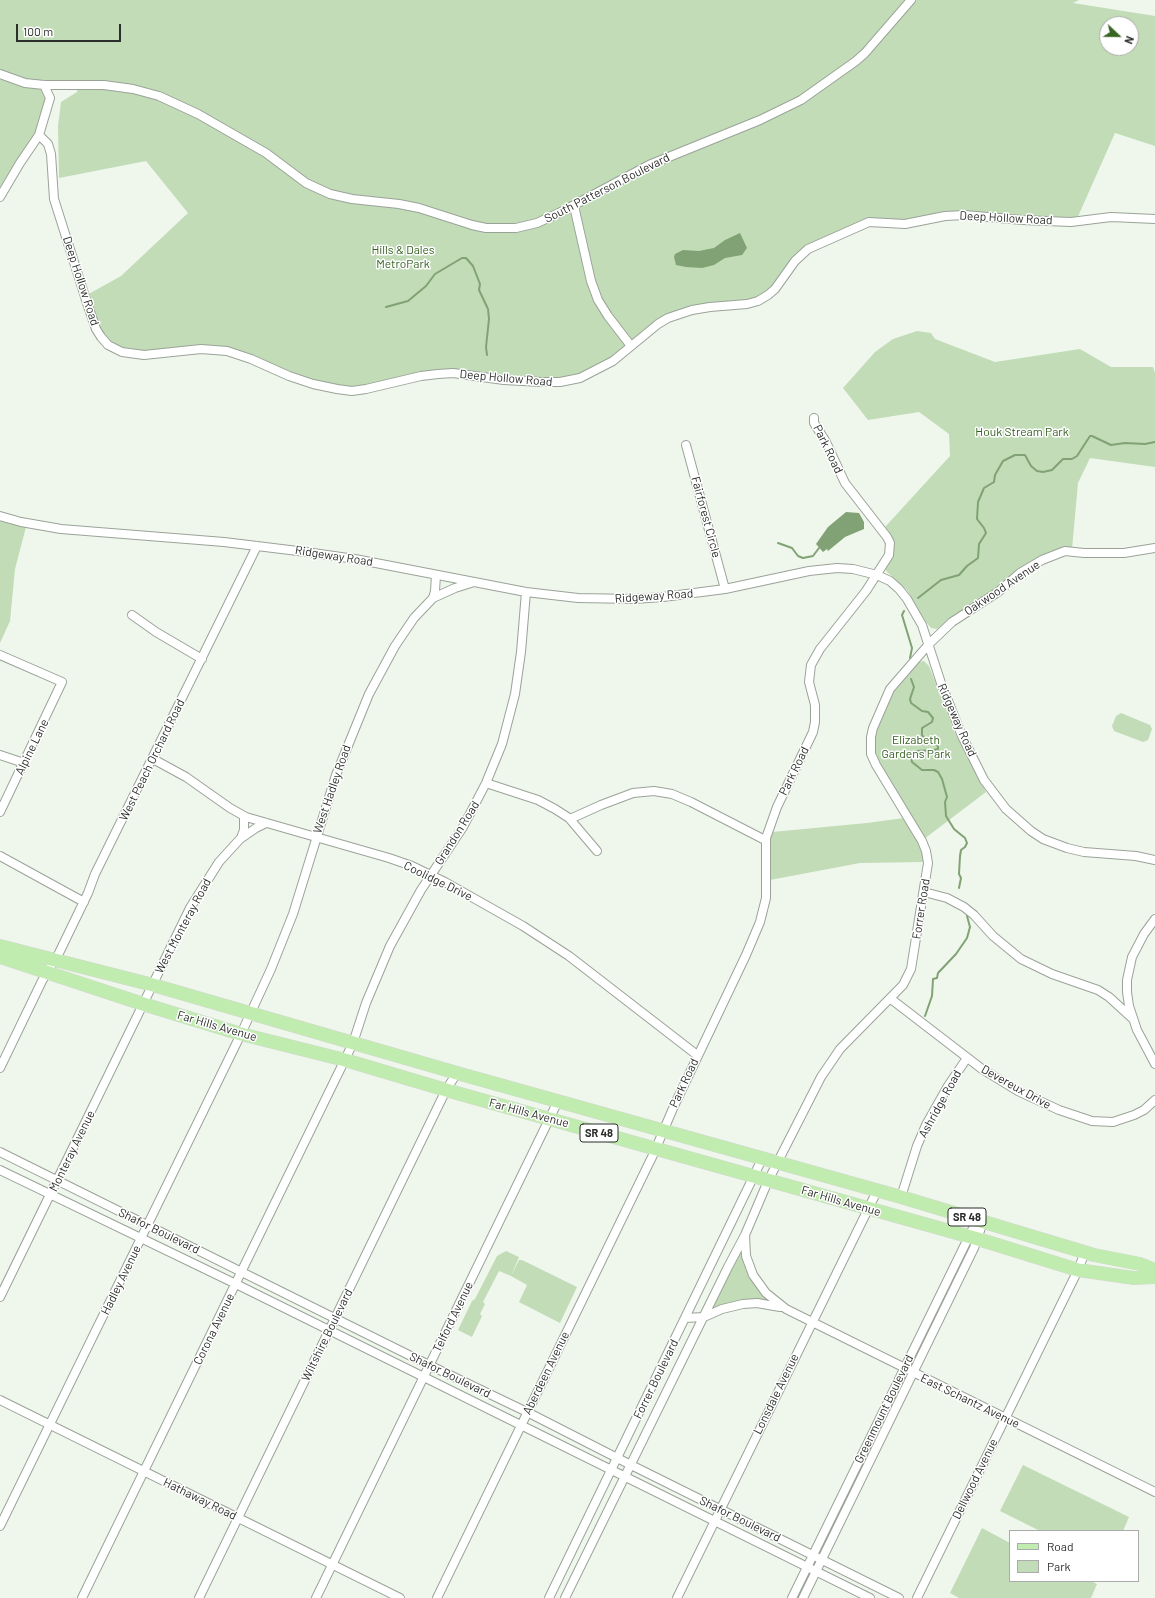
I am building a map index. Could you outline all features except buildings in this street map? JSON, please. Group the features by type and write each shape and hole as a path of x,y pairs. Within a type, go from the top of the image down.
{"main road":[{"name":"Far Hills Avenue","path":"0,946 153,985 353,1044 778,1164 901,1197 1085,1252 1140,1264 1155,1270"},
{"name":"Far Hills Avenue","path":"0,957 45,977 143,1004 241,1034 345,1060 446,1090 974,1238 1078,1270 1134,1278 1155,1277"}],"street":[{"name":"South Patterson Boulevard","path":"0,74 19,82 44,85 104,85 133,89 159,96 198,114 253,145 306,183 330,194 352,199 399,204 419,208 472,225 503,229 516,228 537,223 574,206 649,165 760,120 801,100 847,69 860,57 911,0"},
{"path":"0,197 39,135 50,98 44,85"},
{"name":"Deep Hollow Road","path":"39,135 48,144 51,154 52,188 54,199 96,329 108,345 116,350 144,355 201,349 227,351 251,359 284,374 337,390 366,390 421,376 438,374 465,374 504,380 533,382 573,381 613,361 658,324 680,313 710,307 747,304 758,301 768,295 775,288 795,261 808,249 869,222 905,224 945,216 965,215 1071,222 1111,217 1155,219"},
{"path":"574,206 591,281 598,300 608,316 631,346"},
{"name":"Park Road","path":"656,1148 697,1055 746,955 764,910 767,885 765,840 777,807 813,732 815,714 809,682 811,665 820,649 853,610 889,555 890,543 877,523 845,483 826,442 814,423 814,418"},
{"name":"Fairforest Circle","path":"686,445 725,589"},
{"name":"Ridgeway Road","path":"0,516 21,522 61,528 256,546 355,559 474,583 526,592 578,598 634,599 663,597 725,589 810,571 845,569 877,575 894,585 907,599 922,626 929,644 940,683 962,736 984,780 1006,809 1031,831 1043,838 1067,848 1084,852 1136,856 1155,860"},
{"name":"West Peach Orchard Road","path":"0,1068 84,902 96,874 256,546"},
{"name":"Oakwood Avenue","path":"929,644 962,615 998,592 1020,573 1037,562 1057,553 1072,551 1084,553 1124,553 1155,548"},
{"path":"433,598 436,575"},
{"name":"West Hadley Road","path":"241,1034 272,969 284,938 336,775 369,694 404,632 433,598 464,585 474,583"},
{"name":"Grandon Road","path":"345,1060 353,1044 366,1003 390,946 407,914 463,827 486,783 502,744 515,694 521,652 526,592"},
{"path":"132,615 156,632 202,659"},
{"name":"Forrer Road","path":"778,1164 821,1077 830,1062 844,1044 891,999 903,985 911,969 928,863 926,851 922,841 876,765 870,747 873,727 890,689 929,644"},
{"name":"Alpine Lane","path":"0,656 62,682 0,812"},
{"path":"0,755 24,763"},
{"name":"Coolidge Drive","path":"153,759 186,777 244,816 389,858 431,875 514,921 570,956 697,1055"},
{"path":"486,783 538,800 570,819 597,851"},
{"path":"570,819 633,793 654,791 672,794 691,802 765,840"},
{"path":"240,839 244,830 244,816"},
{"name":"West Monteray Road","path":"143,1004 169,949 200,891 219,862 240,839 266,823"},
{"path":"0,856 84,902"},
{"path":"924,892 947,898 964,907 995,938 1021,959 1052,974 1098,990 1109,997 1132,1018"},
{"path":"1155,919 1136,947 1129,968 1127,992 1132,1018 1145,1047 1155,1064"},
{"name":"Devereux Drive","path":"891,999 967,1058 1034,1099 1059,1110 1092,1121 1113,1122 1144,1110 1155,1100"},
{"name":"Monteray Avenue","path":"0,1297 143,1004"},
{"name":"Hadley Avenue","path":"0,1526 241,1034"},
{"name":"Ashridge Road","path":"901,1197 917,1146 926,1125 948,1086 967,1058"},
{"name":"Corona Avenue","path":"82,1598 345,1060"},
{"name":"Wiltshire Boulevard","path":"199,1598 446,1090 457,1073"},
{"name":"Telford Avenue","path":"316,1598 558,1101"},
{"name":"Aberdeen Avenue","path":"436,1598 656,1148"},
{"name":"Shafor Boulevard","path":"0,1152 147,1226 527,1412 899,1598"},
{"name":"Forrer Boulevard","path":"549,1598 762,1159"},
{"path":"768,1181 778,1164"},
{"name":"Shafor Boulevard","path":"0,1170 236,1284 423,1378 870,1598"},
{"name":"Forrer Boulevard","path":"565,1598 745,1235 768,1181"},
{"name":"Lonsdale Avenue","path":"677,1598 811,1322 877,1191"},
{"name":"Greenmount Boulevard","path":"803,1598 912,1373 974,1238 980,1221"},
{"name":"East Schantz Avenue","path":"745,1235 746,1256 753,1275 766,1293 786,1309 912,1373 1155,1492"},
{"name":"Greenmount Boulevard","path":"792,1598 904,1369 974,1238"},
{"name":"Dellwood Avenue","path":"917,1598 1078,1270 1085,1252"},
{"name":"East Schantz Avenue","path":"685,1318 704,1317 722,1309 743,1304 757,1303 786,1309"},
{"name":"Hathaway Road","path":"0,1400 400,1598"}],"green space":[{"name":"Hills & Dales MetroPark","path":"0,0 1079,0 1073,3 1155,16 1155,146 1115,133 1076,221 995,218 869,222 808,249 758,301 680,313 624,351 573,381 453,373 382,386 337,389 227,351 135,355 101,337 85,296 121,276 188,213 146,161 59,178 58,126 61,102 77,92 78,85 44,85 50,98 45,116 0,197"},
{"name":"Houk Stream Park","path":"917,331 931,333 935,339 995,362 1080,349 1111,367 1153,367 1155,373 1155,467 1090,458 1078,483 1072,549 1061,549 1047,554 1030,563 937,629 931,628 907,590 885,569 887,565 888,532 885,527 950,456 949,434 919,412 868,420 843,388 875,352 893,339"},
{"path":"0,521 26,527 15,569 10,621 0,643"},
{"name":"Elizabeth Gardens Park","path":"924,661 929,666 955,733 986,792 924,839 881,769 873,748 877,724 895,687 919,662"},
{"path":"1121,713 1150,725 1152,729 1148,740 1143,742 1114,731 1112,726 1116,716"},
{"path":"904,818 916,835 922,850 924,862 860,863 770,880 769,848 772,832"},
{"path":"740,1245 748,1264 776,1302 757,1303 704,1317"},
{"path":"506,1251 519,1257 511,1276 499,1271 483,1302 485,1304 480,1314 482,1316 472,1337 458,1330 497,1256"},
{"path":"519,1260 522,1260 577,1287 560,1323 519,1302 527,1285 511,1276"},
{"path":"1023,1465 1129,1517 1123,1530 1038,1530 1000,1511"},
{"path":"982,1528 1009,1542 1009,1582 1093,1582 1097,1584 1091,1598 959,1598 950,1593"}],"shaded area":[{"path":"740,233 747,248 742,255 725,258 714,265 702,268 676,265 674,257 675,254 683,250 699,251 714,248 725,240"},
{"path":"846,512 859,513 864,522 864,529 845,537 828,551 827,549 823,552 816,544 828,527"}],"waterway":[{"path":"386,307 408,301 426,286 435,274 462,258 466,258 473,266 480,284 479,290 488,309 489,319 486,347 487,355"},
{"path":"918,598 941,580 959,575 967,566 978,558 979,544 986,533 977,519 978,502 984,488 994,482 995,475 1003,461 1015,455 1025,455 1031,466 1037,471 1043,472 1052,470 1063,459 1072,459 1077,456 1090,436 1111,445 1125,443 1145,444 1155,442"},
{"path":"778,543 792,548 798,556 803,558 813,556 819,548"},
{"path":"904,611 902,615 912,648 910,658"},
{"path":"911,679 914,687 910,699 911,703 922,711 928,712 933,718 932,722 922,728 922,735 925,739 938,746 938,749 917,751 912,753 912,762 922,770 934,770 938,772 942,779 947,797 945,802 946,816 954,829 965,838 967,843 961,850 959,874 961,878 959,888"},
{"path":"925,1016 932,996 933,979 937,978 938,973 956,954 967,938 970,927 967,916"}]}
